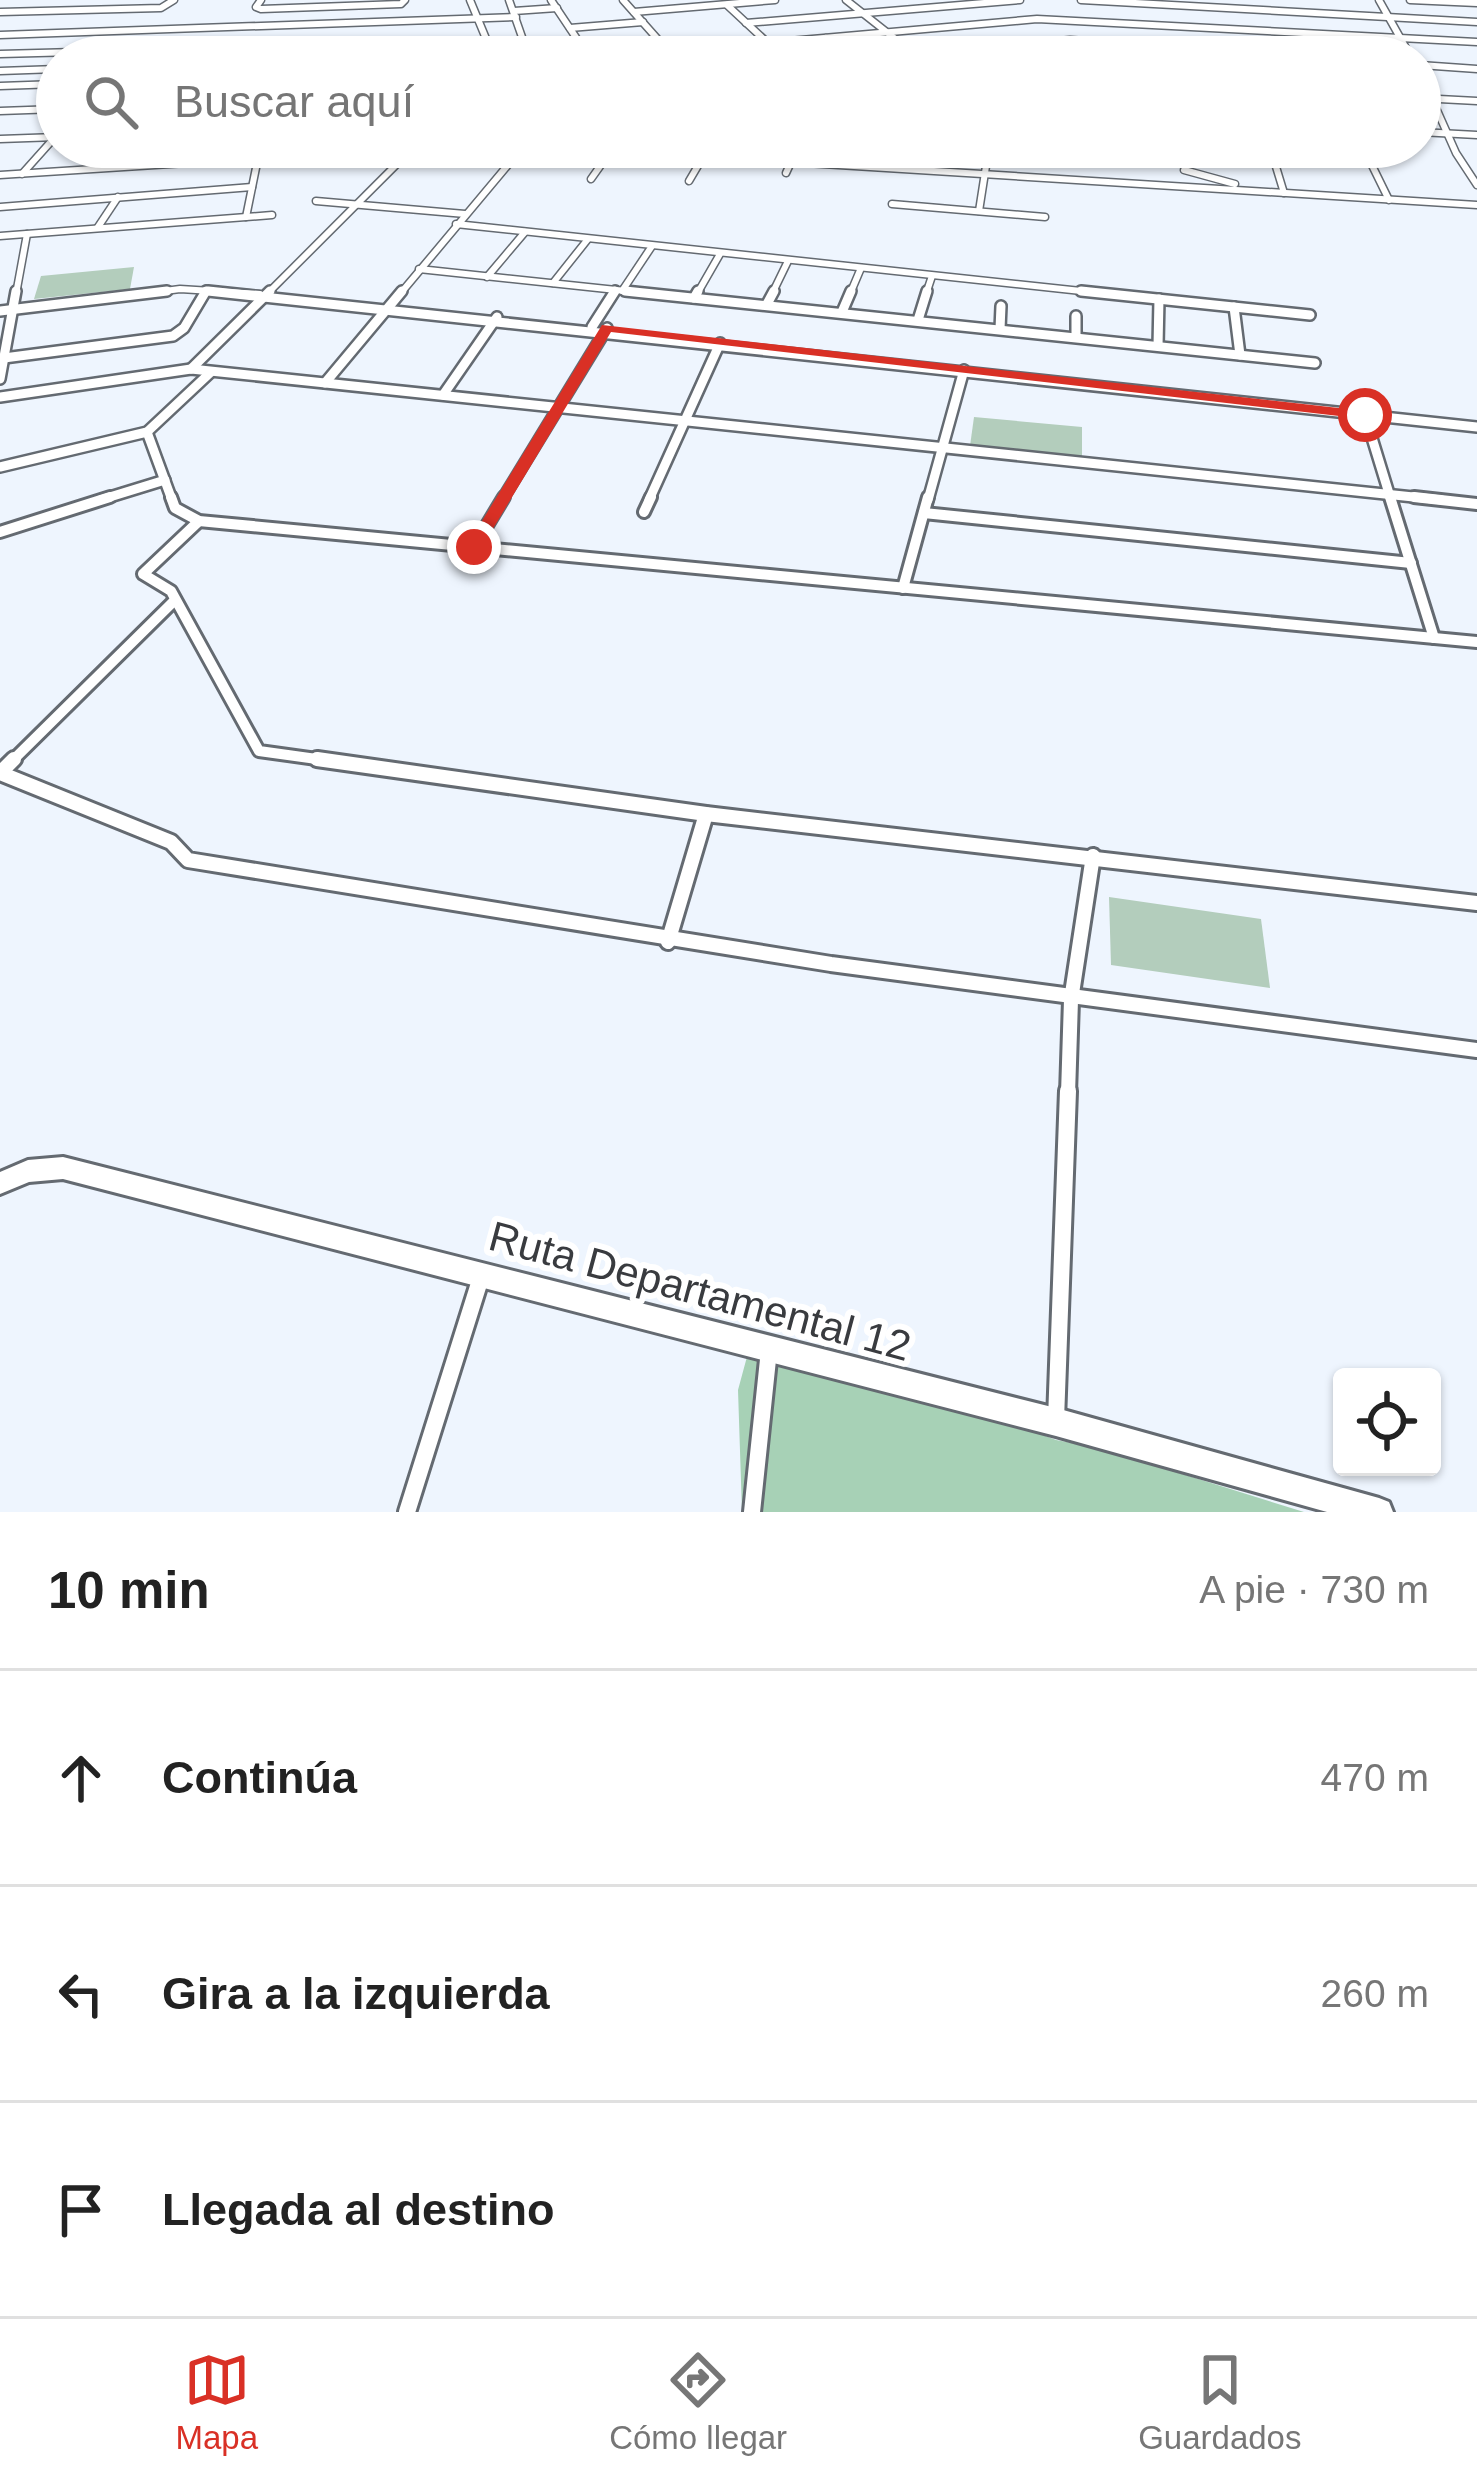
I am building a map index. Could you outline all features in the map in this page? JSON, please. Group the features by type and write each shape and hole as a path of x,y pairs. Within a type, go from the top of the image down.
{"main road":[{"name":"Ruta Departamental 12","path":"0,1183 28,1171 63,1168 1056,1421 1378,1512"}],"street":[{"path":"0,15 23,0"},
{"path":"76,17 95,0"},
{"path":"10,11 161,8 174,0"},
{"path":"260,0 258,8 401,4 404,0"},
{"path":"470,0 485,36"},
{"path":"509,0 522,36"},
{"path":"551,0 575,36"},
{"path":"623,0 655,36"},
{"path":"634,12 775,0"},
{"path":"846,0 891,36"},
{"path":"1005,0 1064,36"},
{"path":"746,23 1020,0"},
{"path":"1082,0 1477,22"},
{"path":"1379,0 1400,36"},
{"path":"1410,0 1477,3"},
{"path":"724,2 760,36"},
{"path":"1178,2 1181,36"},
{"path":"295,36 302,7"},
{"path":"0,35 480,19 557,8"},
{"path":"850,36 1037,19 1364,36"},
{"path":"570,28 643,22"},
{"path":"1441,40 1477,42"},
{"path":"0,54 36,53"},
{"path":"1441,69 1477,69"},
{"path":"0,71 36,70"},
{"path":"0,86 36,85"},
{"path":"1441,99 1477,101"},
{"path":"0,111 36,110"},
{"path":"1441,115 1477,185"},
{"path":"1441,134 1477,135"},
{"path":"0,139 36,137"},
{"path":"22,174 36,158"},
{"path":"0,175 114,168"},
{"path":"246,217 256,168"},
{"path":"191,370 393,168"},
{"path":"325,383 505,168"},
{"path":"591,179 599,168"},
{"path":"688,181 696,168"},
{"path":"786,173 788,168"},
{"path":"872,168 1477,205"},
{"path":"979,211 986,168"},
{"path":"1276,168 1284,193"},
{"path":"1373,168 1389,200"},
{"path":"1187,187 1184,170 1274,192"},
{"path":"0,205 252,187"},
{"path":"98,227 116,197"},
{"path":"316,201 465,214"},
{"path":"892,204 1045,217"},
{"path":"0,236 272,215"},
{"path":"456,224 1310,315"},
{"path":"487,277 525,232"},
{"path":"0,379 27,234"},
{"path":"553,284 588,239"},
{"path":"592,327 652,246"},
{"path":"694,298 720,254"},
{"path":"767,304 788,261"},
{"path":"842,312 860,268"},
{"path":"419,269 1315,363"},
{"path":"918,320 932,276"},
{"path":"4,358 173,336 184,328 206,290"},
{"path":"0,310 206,290 266,294 1477,427"},
{"path":"1158,346 1159,299"},
{"path":"1000,329 1001,305"},
{"path":"1234,307 1240,355"},
{"path":"1076,316 1076,337"},
{"path":"442,394 497,317"},
{"path":"474,547 607,328"},
{"path":"644,512 720,343"},
{"path":"0,398 191,370 1477,504"},
{"path":"903,588 964,370"},
{"path":"0,467 146,432 211,372"},
{"path":"1365,415 1434,638"},
{"path":"146,432 176,508 199,521 1477,642"},
{"path":"0,532 165,480"},
{"path":"924,513 1411,563"},
{"path":"199,521 143,574 172,592 259,751 706,814 1477,903"},
{"path":"174,601 0,773 172,842 188,860 668,942 864,966 1071,1000 1477,1050"},
{"path":"668,942 706,814"},
{"path":"1056,1421 1071,1000 1093,856"},
{"path":"407,1512 482,1274"},
{"path":"752,1512 769,1350"}],"green space":[{"path":"134,267 130,289 34,299 41,276"},
{"path":"974,417 1082,427 1082,457 970,446"},
{"path":"1109,897 1261,919 1270,988 1111,965"},
{"path":"748,1353 938,1395 1056,1440 1099,1448 1304,1512 742,1512 738,1390"}],"route":[{"path":"474,547 607,328 1365,415"}]}
